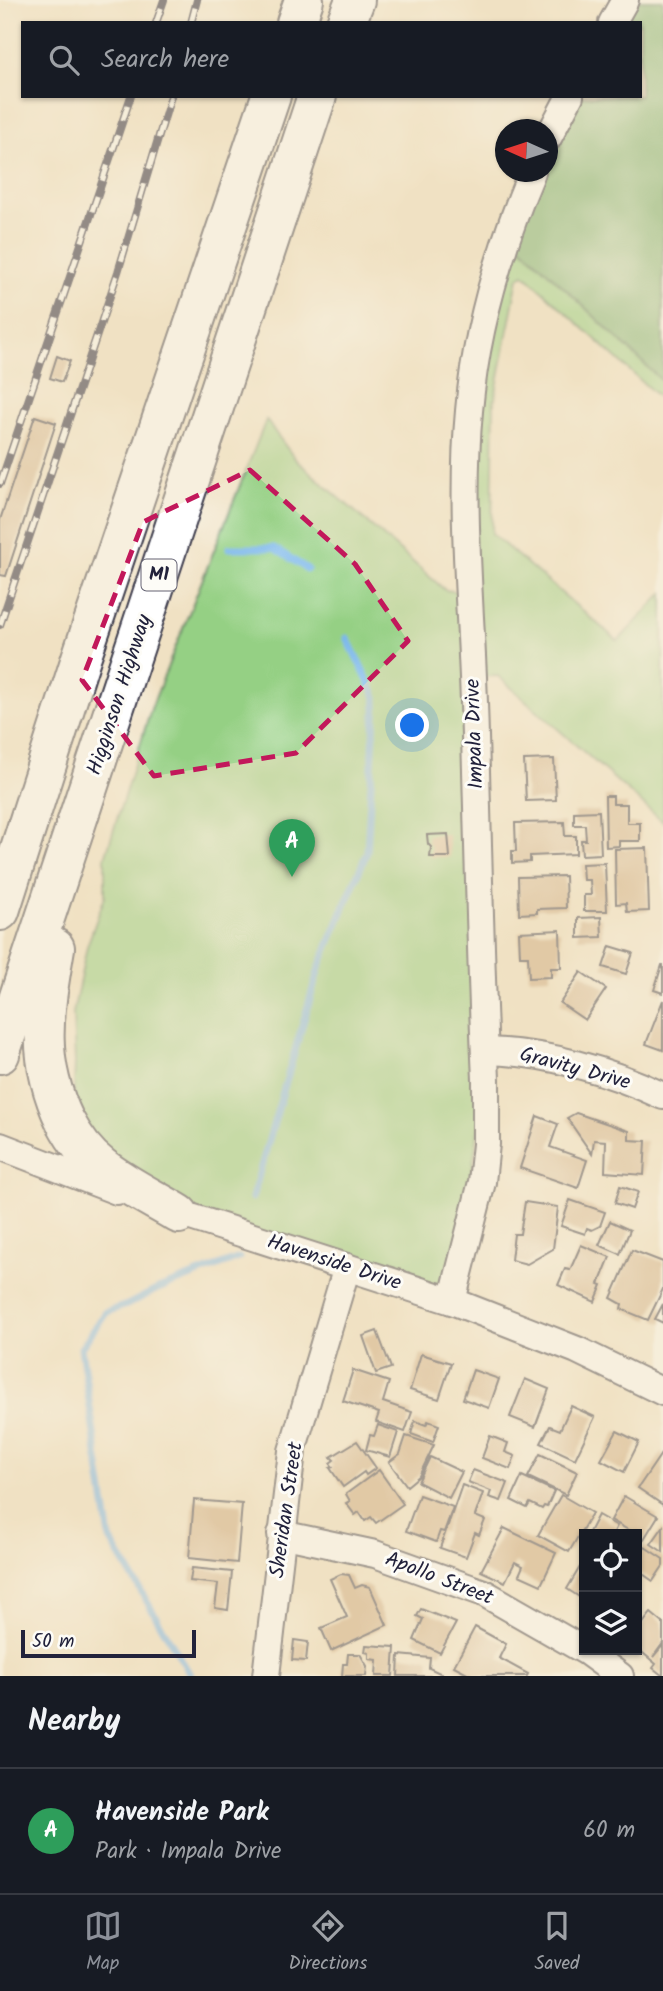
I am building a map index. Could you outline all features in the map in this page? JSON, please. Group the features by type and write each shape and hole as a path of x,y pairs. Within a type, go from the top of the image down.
{"highway":[{"path":"297,21 304,0"},
{"path":"347,21 355,0"},
{"name":"M1","path":"0,911 270,98"},
{"name":"Higginson Highway","path":"0,1054 316,98"},
{"path":"74,835 45,1012 44,1056 53,1095 71,1132 88,1154 102,1167 179,1214"}],"street":[{"path":"613,21 625,0"},
{"path":"558,119 569,98"},
{"name":"Impala Drive","path":"452,1301 482,1182 486,1144 467,515 469,412 476,353 492,284 513,217 528,182"},
{"name":"Gravity Drive","path":"485,1051 526,1053 577,1065 663,1096"},
{"name":"Havenside Drive","path":"0,1146 179,1214 452,1301 577,1350 663,1392"},
{"name":"Sheridan Street","path":"266,1676 292,1451 347,1267"},
{"name":"Apollo Street","path":"281,1534 375,1554 484,1593 587,1652 620,1676"}],"highlighted area":[{"path":"250,470 355,564 408,641 296,753 154,776 82,680 143,522"}],"green space":[{"path":"626,0 663,0 663,382 508,234 530,182 558,182 558,122 570,98 642,98 642,21 614,21"},
{"path":"508,234 663,382 663,401 524,274 518,278 494,403 492,534 618,641 663,593 663,822 498,676 474,677 486,1080 452,1301 183,1214 72,1130 75,1063 73,1013 87,946 105,896 105,858 152,706 266,420 296,460 445,590 471,593 467,455"}],"building":[{"path":"57,356 70,361 62,382 50,378"},
{"path":"35,416 56,423 6,576 0,575 0,520"},
{"path":"554,759 556,800 526,801 524,760"},
{"path":"605,796 613,796 613,804 627,804 627,823 640,823 640,841 619,841 619,846 606,847"},
{"path":"599,811 601,854 582,855 581,840 586,840 585,825 574,825 574,812"},
{"path":"564,822 565,836 576,836 576,854 530,856 530,862 512,863 512,851 516,851 515,823"},
{"path":"448,834 450,857 430,857 431,847 427,835"},
{"path":"647,848 649,911 627,912 626,903 616,904 615,849"},
{"path":"605,863 607,911 584,911 584,895 591,895 590,880 583,880 582,864"},
{"path":"565,876 566,908 537,909 537,913 519,914 518,877"},
{"path":"601,917 602,937 578,938 578,918"},
{"path":"560,930 561,968 551,968 551,977 529,978 528,956 520,956 519,932"},
{"path":"610,946 633,953 626,974 603,967"},
{"path":"663,965 663,993 654,990"},
{"path":"581,972 606,989 585,1020 560,1003"},
{"path":"663,1000 663,1050 646,1044"},
{"path":"576,1113 629,1131 629,1140 646,1141 644,1175 605,1172 606,1141 594,1140 592,1154 567,1118"},
{"path":"537,1116 558,1124 550,1147 587,1160 578,1188 520,1168"},
{"path":"620,1186 638,1192 632,1209 615,1203"},
{"path":"570,1200 605,1212 600,1226 592,1230 587,1228 585,1234 561,1226"},
{"path":"525,1202 558,1207 553,1249 527,1264 511,1260 514,1234 520,1234"},
{"path":"610,1221 630,1230 620,1254 599,1245"},
{"path":"581,1245 610,1257 595,1302 558,1285 565,1269 570,1270"},
{"path":"632,1250 663,1262 663,1289 648,1320 621,1309 622,1304 611,1298"},
{"path":"663,1304 663,1323 655,1319"},
{"path":"377,1331 391,1368 376,1373 363,1336"},
{"path":"421,1354 451,1363 439,1399 410,1390"},
{"path":"353,1370 389,1382 383,1402 412,1412 405,1432 376,1422 379,1413 343,1401"},
{"path":"473,1370 499,1379 489,1408 463,1399"},
{"path":"525,1379 549,1389 535,1427 510,1417"},
{"path":"571,1406 595,1417 575,1459 541,1443 550,1426 560,1430"},
{"path":"415,1421 426,1425 428,1421 439,1425 433,1442 411,1434"},
{"path":"378,1425 398,1432 390,1457 366,1450 370,1435 374,1436"},
{"path":"617,1431 639,1442 624,1472 601,1460"},
{"path":"406,1436 434,1445 419,1476 407,1486 389,1462 400,1454"},
{"path":"490,1436 508,1443 505,1452 515,1456 510,1469 482,1458"},
{"path":"357,1441 376,1468 366,1475 364,1472 343,1487 330,1468 333,1467 330,1463 334,1460 331,1457"},
{"path":"663,1451 663,1505 638,1488"},
{"path":"540,1454 577,1472 566,1495 528,1477"},
{"path":"430,1457 462,1472 449,1498 418,1482"},
{"path":"379,1470 403,1504 376,1523 371,1517 365,1521 359,1512 355,1515 346,1503 350,1501 346,1494"},
{"path":"473,1470 508,1483 501,1501 489,1497 491,1491 468,1482"},
{"path":"522,1476 554,1491 547,1507 542,1509 530,1503 527,1508 511,1500"},
{"path":"462,1485 483,1493 475,1516 485,1520 479,1535 475,1533 466,1557 440,1548"},
{"path":"419,1495 453,1507 444,1532 440,1531 436,1542 406,1531"},
{"path":"561,1495 592,1513 583,1529 579,1529 579,1535 569,1552 538,1535"},
{"path":"624,1496 658,1516 644,1539 642,1529 627,1529 611,1520"},
{"path":"194,1500 242,1504 237,1563 189,1558"},
{"path":"598,1515 617,1526 616,1529 591,1529"},
{"path":"663,1527 663,1552 651,1544"},
{"path":"504,1528 556,1553 541,1585 519,1575 523,1566 515,1562 505,1582 481,1571"},
{"path":"645,1547 663,1559 663,1566 653,1581 642,1573 642,1552"},
{"path":"192,1568 232,1572 228,1610 215,1608 218,1584 190,1581"},
{"path":"579,1569 579,1597 567,1589"},
{"path":"341,1574 349,1575 355,1588 362,1585 370,1587 387,1625 331,1651 321,1628 347,1617 330,1579"},
{"path":"421,1609 456,1623 440,1653 414,1640 423,1619 417,1616"},
{"path":"651,1613 663,1623 663,1643 653,1657 663,1645 663,1676 653,1668 656,1664 642,1652 642,1625"},
{"path":"475,1627 506,1644 499,1658 528,1674 527,1676 473,1676 454,1666"},
{"path":"294,1640 308,1642 306,1661 292,1660"},
{"path":"366,1645 395,1647 393,1676 376,1676 377,1660 369,1659 369,1653 365,1652"},
{"path":"348,1654 360,1654 367,1666 366,1676 342,1676 343,1664 347,1664"},
{"path":"399,1655 430,1658 429,1668 442,1674 398,1676"}],"waterway":[{"path":"229,548 274,548 307,569"},
{"path":"252,1198 319,968 367,852 376,697 347,638"},
{"path":"191,1676 110,1539 81,1348 106,1312 239,1258"}],"railway":[{"path":"157,21 164,0"},
{"path":"192,21 197,0"},
{"path":"0,484 130,98"},
{"path":"0,625 118,272 170,98"}],"place":[{"name":"Havenside Park","path":"292,877"}]}
